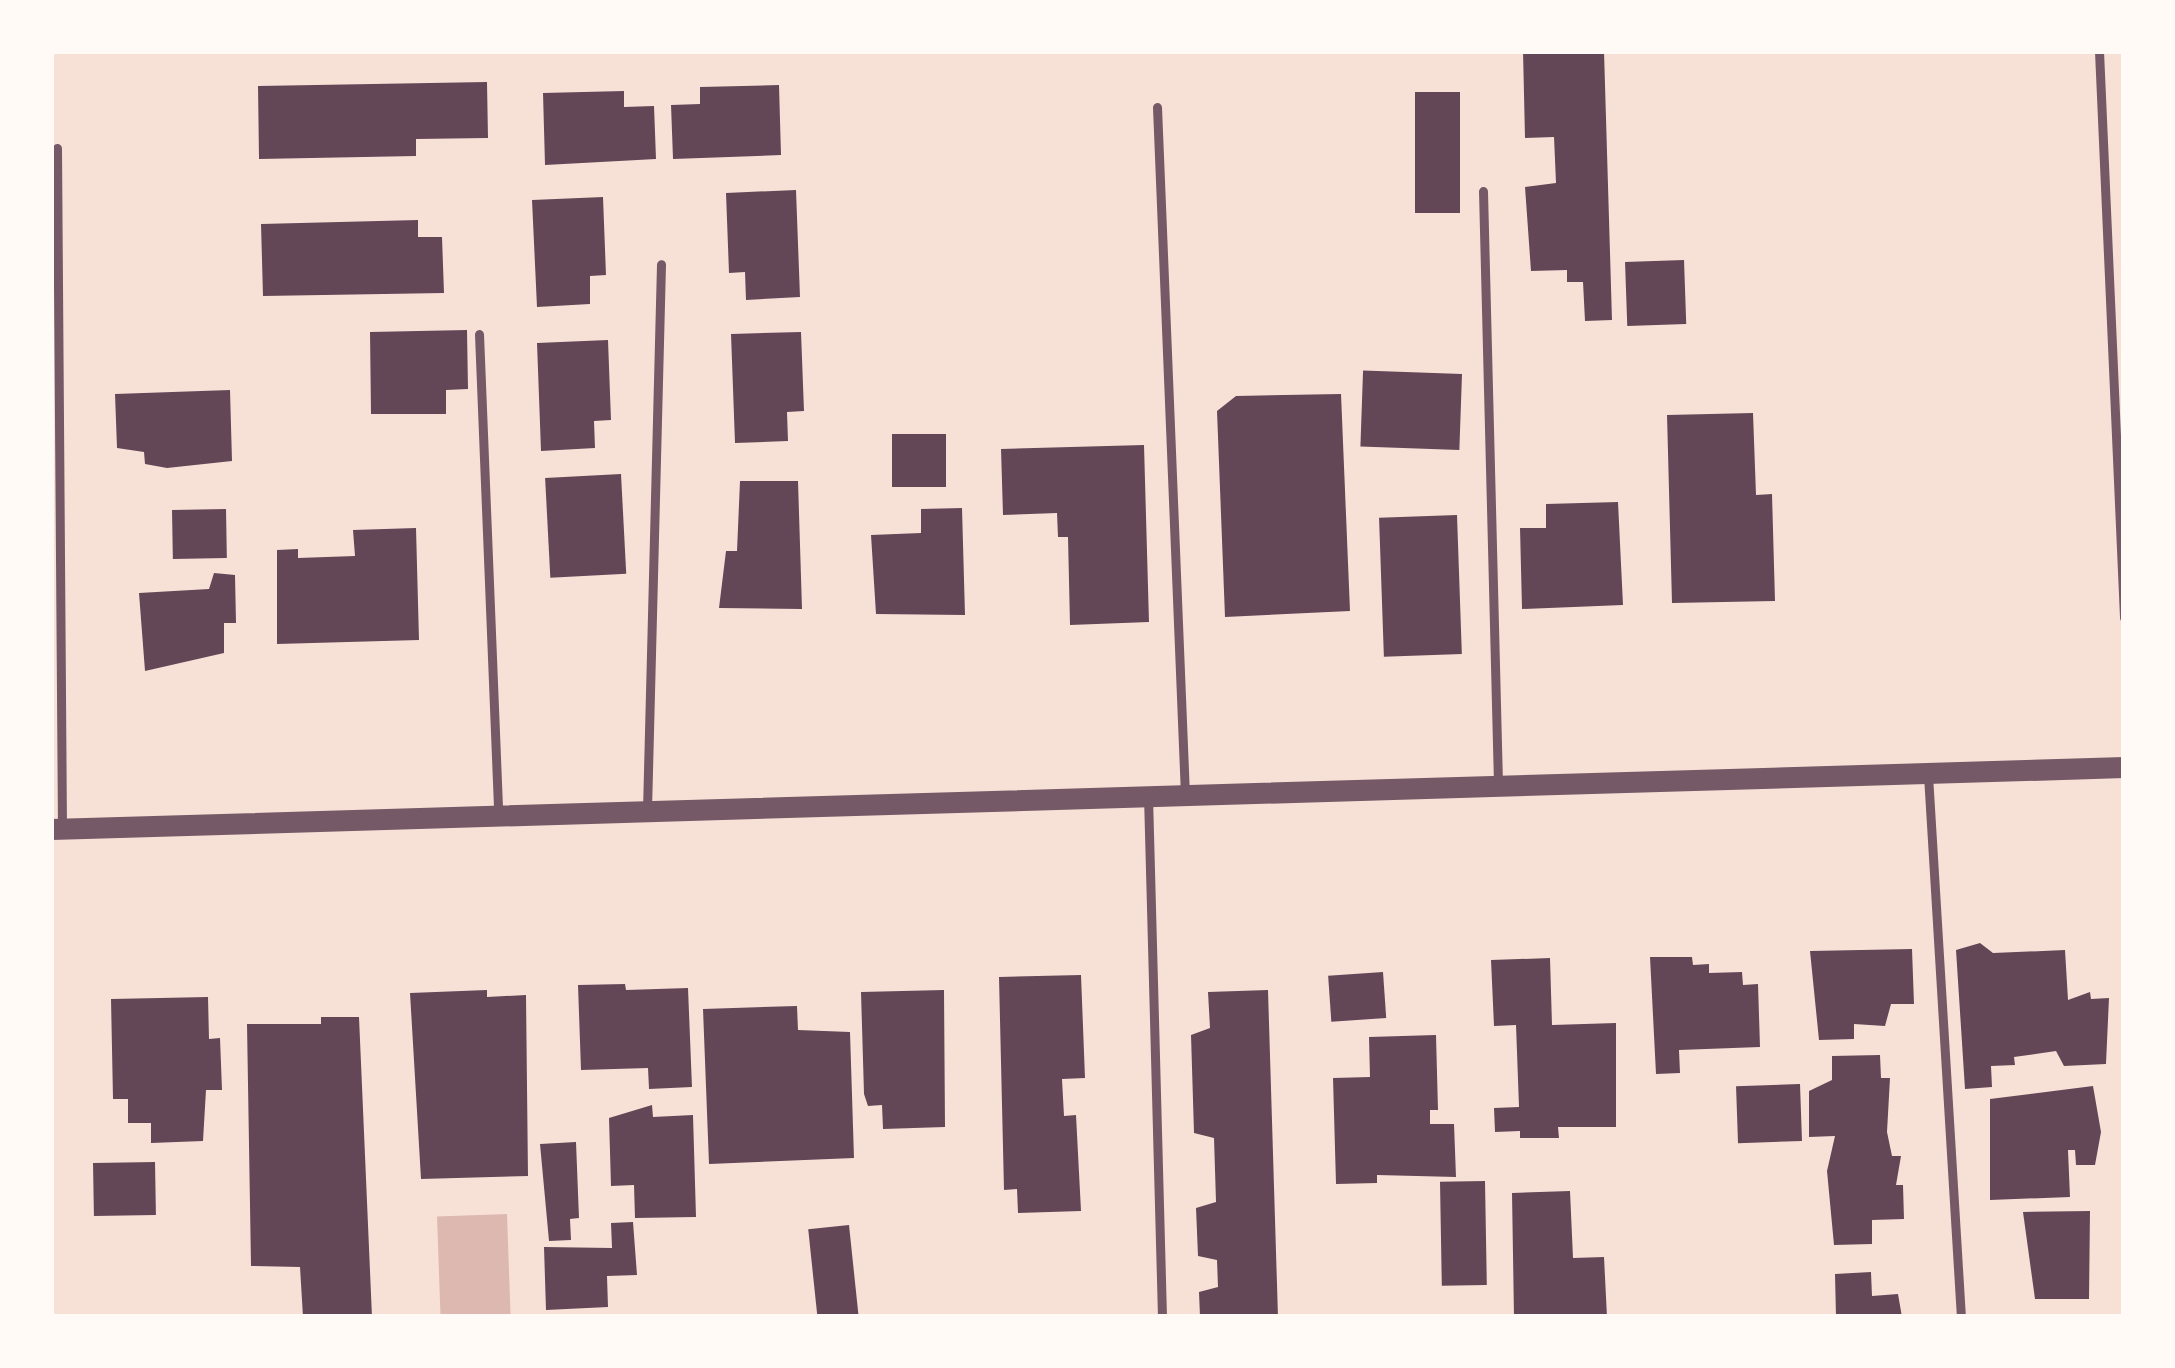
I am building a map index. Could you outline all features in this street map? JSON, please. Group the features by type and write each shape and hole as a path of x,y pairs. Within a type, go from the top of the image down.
{"street":[{"path":"57,829 2124,767"}],"lane":[{"path":"2099,51 2124,617"},
{"path":"1157,107 1185,795"},
{"path":"57,148 57,829"},
{"path":"1483,191 1498,786"},
{"path":"647,810 661,264"},
{"path":"479,334 497,815"},
{"path":"2110,343 2124,343"},
{"path":"1928,775 1961,1317"},
{"path":"1148,796 1162,1317"}],"shaded area":[{"path":"507,1214 511,1317 441,1317 437,1216"}],"building":[{"path":"1523,51 1604,51 1612,320 1585,321 1583,282 1567,282 1567,270 1531,271 1525,187 1556,183 1554,137 1525,138"},
{"path":"487,82 488,138 416,139 416,156 259,159 258,86"},
{"path":"779,85 781,155 673,159 671,105 700,104 700,87"},
{"path":"624,91 624,107 654,106 656,159 545,165 543,93"},
{"path":"1415,92 1460,92 1460,213 1415,213"},
{"path":"796,190 800,297 746,300 745,272 729,273 726,193"},
{"path":"603,197 606,275 590,276 590,304 537,307 532,200"},
{"path":"418,220 418,237 442,237 444,293 263,296 261,224"},
{"path":"1684,260 1686,324 1627,326 1625,262"},
{"path":"467,330 468,389 446,390 446,414 371,414 370,332"},
{"path":"801,332 804,411 787,412 788,441 735,443 731,334"},
{"path":"608,340 611,420 594,421 595,448 541,451 537,343"},
{"path":"1363,371 1462,374 1459,450 1360,446"},
{"path":"230,390 232,461 167,468 145,464 144,452 117,448 115,394"},
{"path":"1341,394 1350,611 1225,617 1217,411 1236,396"},
{"path":"1753,413 1756,495 1772,494 1775,601 1672,603 1667,415"},
{"path":"892,434 946,434 946,487 892,487"},
{"path":"1144,445 1149,622 1070,625 1068,537 1058,537 1057,513 1003,515 1001,449"},
{"path":"621,474 626,574 550,578 545,478"},
{"path":"740,481 798,481 802,609 719,608 726,551 737,551"},
{"path":"1618,502 1623,605 1522,609 1520,528 1546,528 1546,504"},
{"path":"962,508 965,615 876,614 871,535 921,533 921,509"},
{"path":"226,509 227,558 173,559 172,510"},
{"path":"1457,515 1462,654 1384,657 1379,518"},
{"path":"416,528 419,640 277,644 277,550 298,549 298,558 355,556 353,530"},
{"path":"214,573 235,575 236,623 224,623 224,653 145,671 139,593 209,589"},
{"path":"1980,943 1993,953 2065,950 2068,1000 2090,992 2091,999 2109,998 2106,1064 2064,1066 2056,1051 2014,1057 2015,1065 1991,1066 1992,1087 1965,1089 1956,950"},
{"path":"1912,949 1914,1004 1891,1004 1885,1026 1854,1024 1854,1039 1819,1040 1810,951"},
{"path":"1650,957 1692,957 1693,965 1709,964 1709,973 1742,972 1743,985 1758,984 1760,1047 1679,1050 1680,1073 1656,1074"},
{"path":"1550,958 1552,1025 1616,1023 1616,1127 1558,1127 1559,1138 1520,1138 1520,1131 1495,1132 1494,1108 1519,1107 1516,1025 1494,1026 1491,960"},
{"path":"1383,972 1386,1018 1331,1022 1328,976"},
{"path":"1081,975 1085,1078 1062,1079 1064,1116 1076,1115 1081,1211 1018,1213 1017,1189 1004,1190 999,977"},
{"path":"625,984 626,990 688,988 692,1087 649,1089 648,1068 581,1070 578,985"},
{"path":"487,990 487,997 526,995 528,1176 421,1179 410,993"},
{"path":"944,990 945,1127 883,1129 882,1105 868,1106 864,1094 861,992"},
{"path":"1268,990 1278,1317 1200,1317 1199,1292 1218,1287 1217,1260 1198,1256 1196,1208 1216,1202 1214,1138 1194,1133 1191,1035 1210,1028 1208,992"},
{"path":"208,997 209,1039 220,1038 222,1090 206,1090 203,1141 151,1143 151,1123 128,1123 128,1099 113,1099 111,999"},
{"path":"797,1006 798,1030 850,1032 854,1158 709,1164 703,1009"},
{"path":"321,1017 359,1017 372,1317 303,1317 300,1267 251,1266 247,1024 321,1024"},
{"path":"1436,1035 1438,1110 1430,1110 1430,1124 1454,1124 1456,1177 1377,1175 1377,1183 1336,1184 1333,1078 1370,1077 1369,1037"},
{"path":"1880,1055 1881,1078 1890,1078 1887,1132 1892,1156 1901,1156 1896,1185 1903,1185 1904,1219 1872,1220 1872,1244 1834,1245 1827,1171 1835,1136 1809,1137 1809,1091 1832,1080 1832,1056"},
{"path":"1800,1084 1802,1141 1738,1143 1736,1086"},
{"path":"2093,1086 2101,1132 2095,1165 2076,1165 2075,1150 2068,1150 2070,1197 1990,1200 1990,1099"},
{"path":"652,1105 653,1117 693,1115 696,1217 635,1218 634,1185 611,1186 609,1118"},
{"path":"576,1142 579,1218 570,1219 571,1240 549,1241 540,1144"},
{"path":"155,1162 156,1215 94,1216 93,1163"},
{"path":"1485,1181 1487,1285 1442,1286 1440,1182"},
{"path":"1570,1191 1573,1258 1604,1257 1607,1317 1514,1317 1512,1193"},
{"path":"2090,1211 2089,1299 2035,1299 2023,1212"},
{"path":"633,1222 637,1275 607,1276 608,1307 546,1310 544,1247 612,1248 611,1223"},
{"path":"849,1225 859,1317 817,1317 808,1229"},
{"path":"1871,1272 1872,1296 1898,1294 1902,1317 1836,1317 1835,1274"}]}
